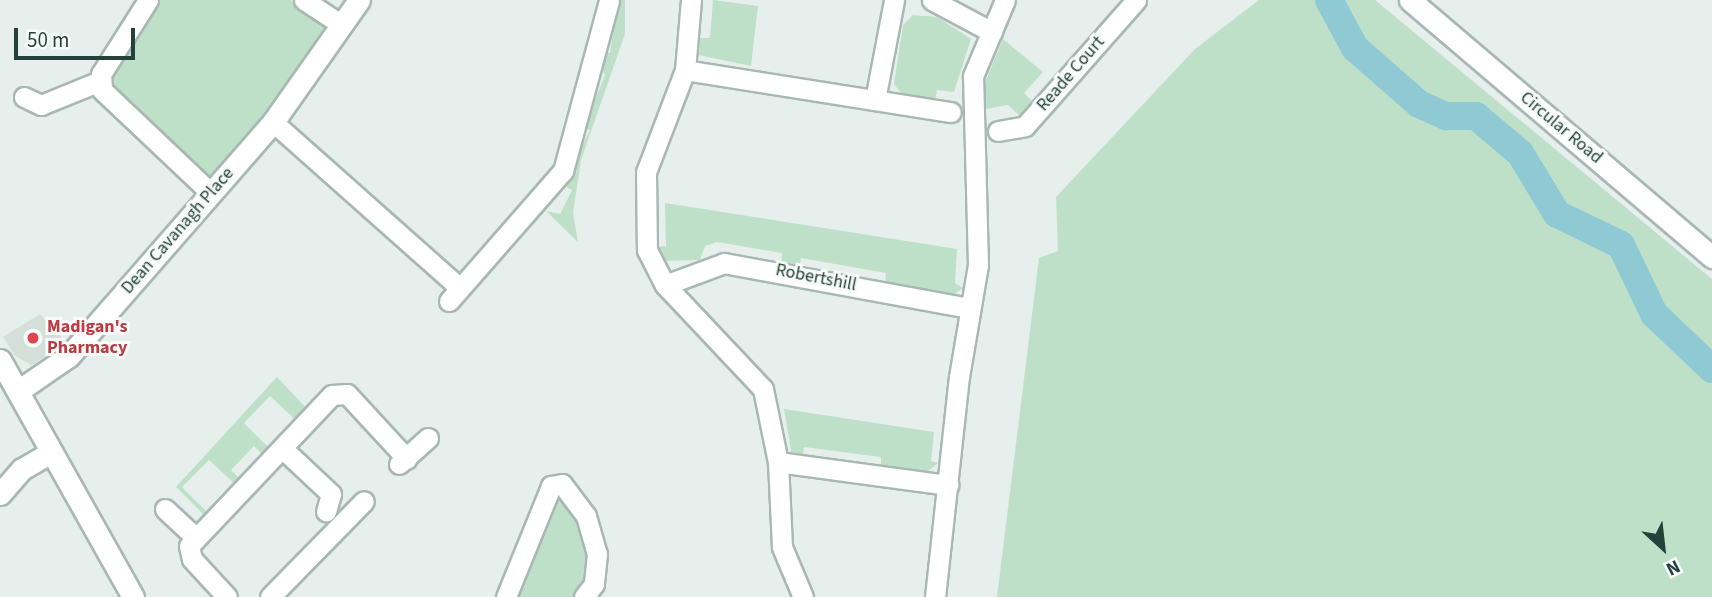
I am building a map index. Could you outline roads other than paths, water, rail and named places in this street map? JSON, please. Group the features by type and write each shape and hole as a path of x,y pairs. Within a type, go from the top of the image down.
{"street":[{"path":"24,97 41,105 100,81 148,0"},
{"path":"304,0 342,25"},
{"name":"Dean Cavanagh Place","path":"18,391 69,355 273,122 359,0"},
{"path":"273,122 455,295 564,171 609,0"},
{"path":"691,0 685,70 646,172 646,250 665,285 763,389 778,462 782,547 803,597"},
{"path":"875,100 894,0"},
{"path":"932,0 992,32"},
{"path":"935,597 970,308 978,265 974,76 1005,0"},
{"name":"Reade Court","path":"998,131 1026,126 1136,0"},
{"name":"Circular Road","path":"1410,0 1712,257"},
{"path":"685,70 951,113"},
{"path":"100,81 116,107 211,193"},
{"name":"Robertshill","path":"665,285 724,262 970,308"},
{"path":"0,360 48,454 133,597"},
{"path":"227,597 192,559 195,537 340,392 403,461 428,438"},
{"path":"282,448 331,494 326,511"},
{"path":"0,494 22,469 48,454"},
{"path":"778,462 948,485"},
{"path":"506,597 551,486 562,484 586,516 597,554 594,584 584,597"},
{"path":"270,597 364,501"},
{"path":"165,509 195,537"}],"waterway":[{"path":"1329,0 1355,48 1419,104 1446,116 1476,116 1520,153 1557,214 1621,245 1654,314 1712,369"}],"place":[{"name":"Madigan's Pharmacy","path":"33,338"}]}
